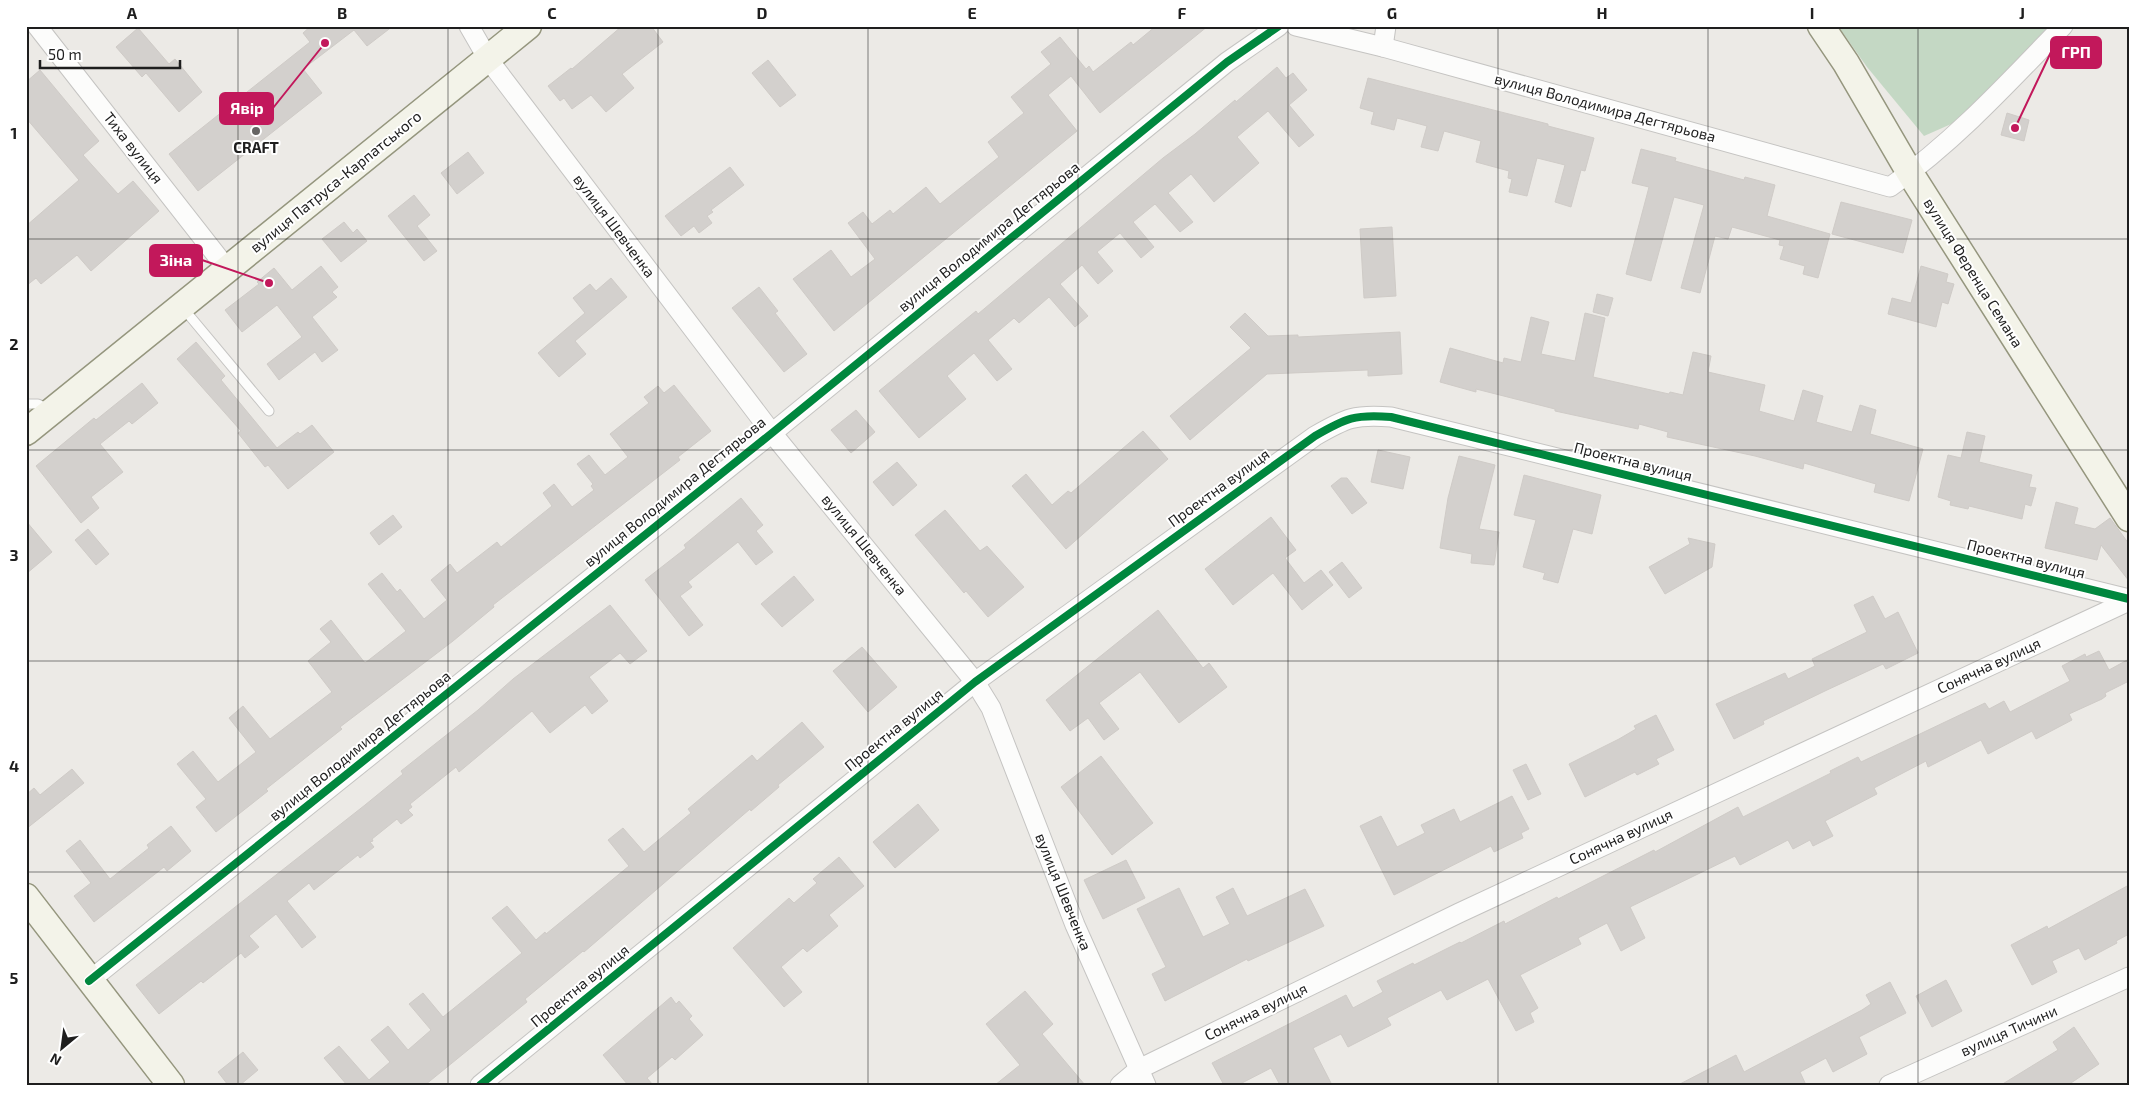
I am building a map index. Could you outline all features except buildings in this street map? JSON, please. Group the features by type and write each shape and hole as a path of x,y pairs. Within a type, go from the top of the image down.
{"street":[{"name":"Тиха вулиця","path":"37,26 228,270"},
{"name":"вулиця Шевченка","path":"468,26 488,59 772,433 975,682 991,708 1075,925 1143,1077"},
{"name":"вулиця Патруса-Карпатського","path":"26,432 528,26"},
{"name":"вулиця Володимира Дегтярьова","path":"89,981 772,433 1227,62 1279,26"},
{"name":"вулиця Володимира Дегтярьова","path":"1296,26 1383,47 1890,187 1910,173"},
{"path":"1383,47 1386,26"},
{"name":"вулиця Ференца Семана","path":"1821,26 1846,63 1910,173 2129,518"},
{"path":"1910,173 1967,125 2063,26"},
{"name":"Проектна вулиця","path":"480,1085 975,682 1315,436 1342,420 1365,414 1391,416 2129,600"},
{"name":"Сонячна вулиця","path":"1120,1085 1143,1077 1459,913 2129,600"},
{"path":"26,897 171,1085"},
{"name":"вулиця Тичини","path":"1889,1085 2129,977"}],"lane":[{"path":"182,307 269,411"},
{"path":"26,404 38,404 52,411"}],"green space":[{"path":"1838,26 2049,26 1958,121 1924,136 1867,67"}],"cycle path":[{"path":"89,981 772,433 1227,62 1279,26"},
{"path":"480,1085 975,682 1315,436 1343,421 1368,416 1391,417 2129,599"}],"place":[{"name":"Явір","path":"325,43"},
{"name":"ГРП","path":"2015,128"},
{"name":"CRAFT","path":"256,131"},
{"name":"Зіна","path":"269,283"}]}
